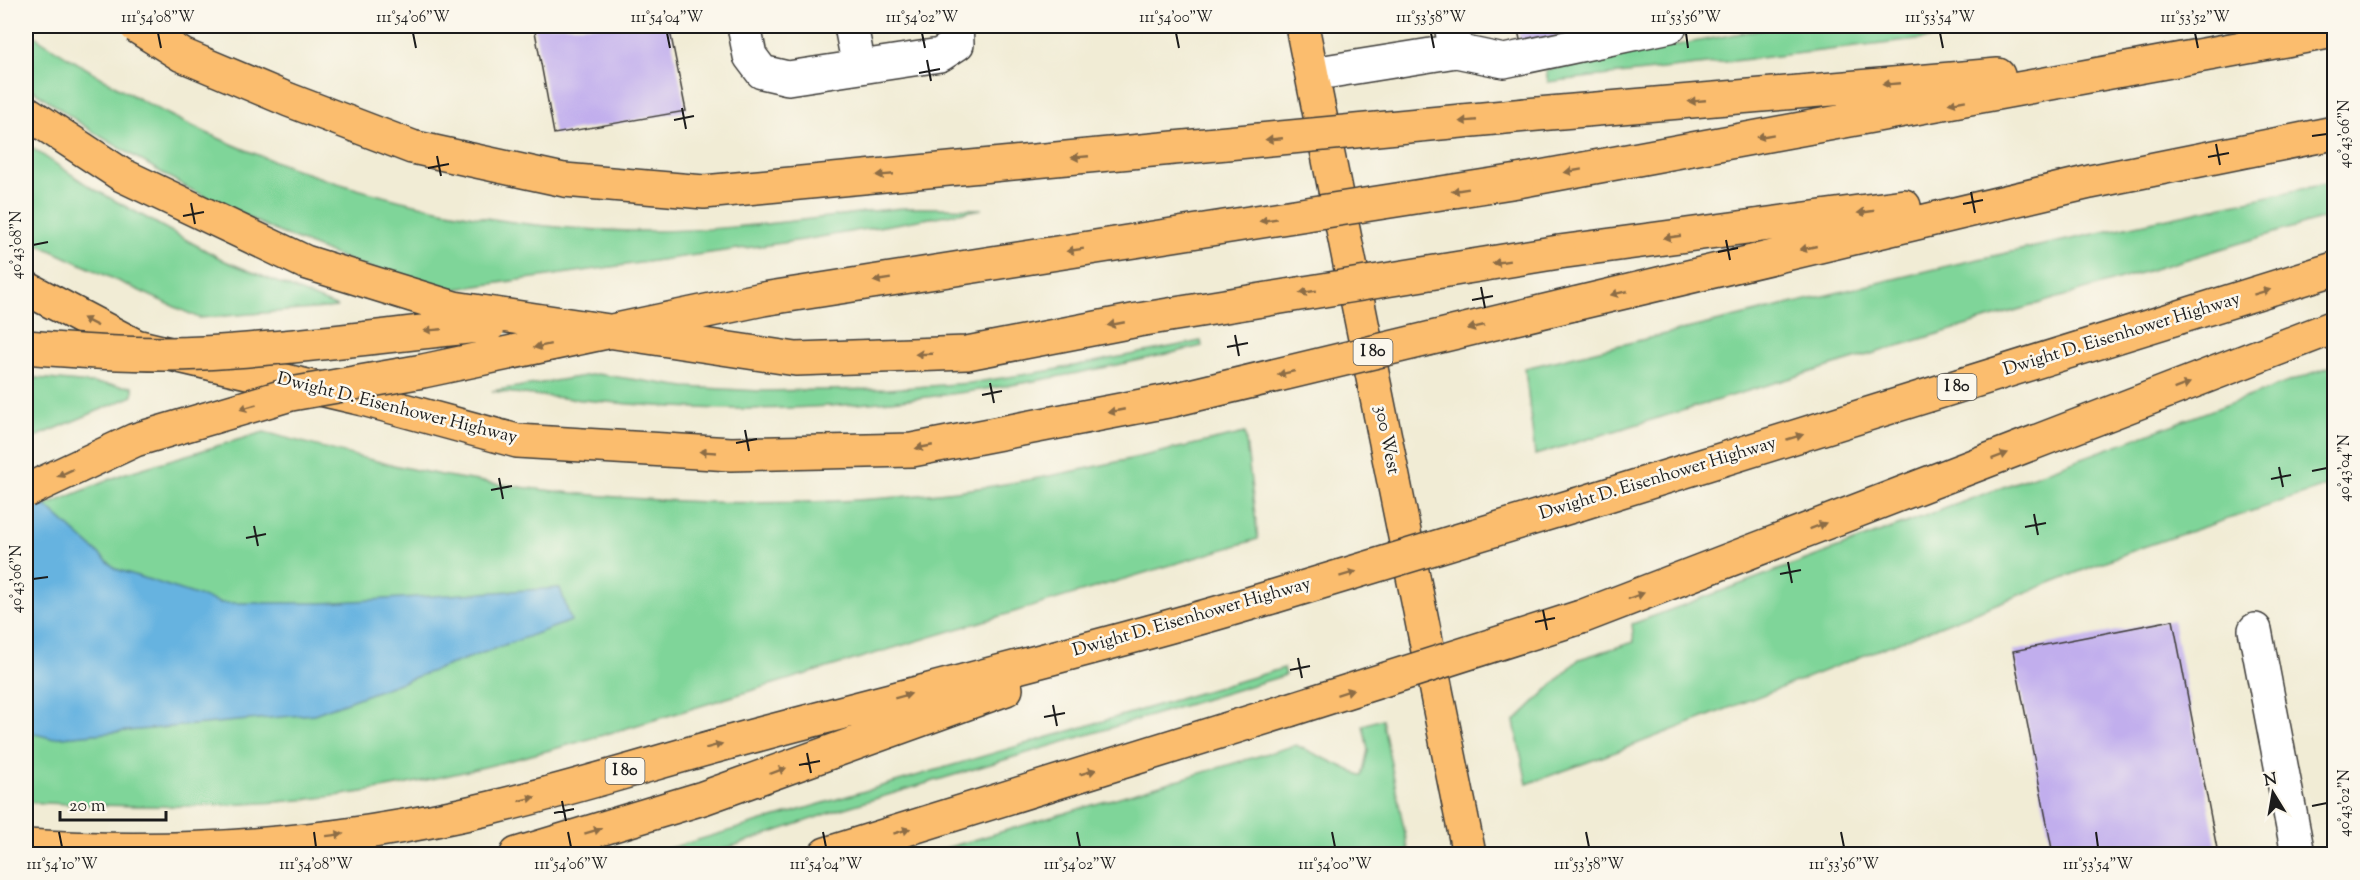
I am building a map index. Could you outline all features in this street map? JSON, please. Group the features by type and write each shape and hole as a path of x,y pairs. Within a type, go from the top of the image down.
{"main road":[{"path":"136,26 182,55 289,100 412,147 564,180 704,192 1526,115 2200,58"},
{"name":"300 West","path":"1302,26 1469,855"},
{"path":"26,491 135,440 291,394 423,371 763,299 1518,181 2200,58 2334,31"},
{"path":"26,112 122,175 305,262 454,308 796,358 967,353 1138,320 1559,252 2090,182"},
{"name":"Dwight D. Eisenhower Highway","path":"26,288 136,346 363,399 517,441 731,454 912,450 1173,400 2090,182 2334,133"},
{"name":"Dwight D. Eisenhower Highway","path":"26,846 112,849 235,846 300,840 426,821 555,792 696,750 1212,615 1579,504 2334,269"},
{"path":"26,347 132,353 223,352 763,299"},
{"path":"826,855 1581,617 2334,327"},
{"path":"517,855 702,798 1212,615"}],"lane":[{"path":"744,26 750,56 762,72 788,78 940,55 957,44 956,26"},
{"path":"851,26 859,68"},
{"path":"1312,74 1454,38 1504,61 1670,26"},
{"path":"2255,630 2298,855"}],"green space":[{"path":"1778,26 2040,26 1548,82 1546,70"},
{"path":"26,30 102,78 163,112 226,142 357,189 424,206 493,219 562,227 656,231 754,225 897,209 982,209 803,240 448,290 363,266 278,232 186,187 93,132 26,85"},
{"path":"26,144 92,188 225,261 338,307 199,318 26,239"},
{"path":"2334,182 2334,215 1535,455 1525,368 1956,264"},
{"path":"1201,341 1202,346 1030,382 858,404 800,408 709,409 492,391 597,374 685,387 760,391 888,389 970,383 1053,370"},
{"path":"2334,365 2334,484 2140,548 1621,750 1527,784 1514,722 1579,659 1634,642 1632,624"},
{"path":"26,377 133,387 133,396 26,441"},
{"path":"264,432 409,469 523,487 655,500 788,503 920,495 1019,482 1245,433 1258,539 621,730 521,758 420,781 369,791 283,802 155,806 26,802 26,514 123,474"},
{"path":"1284,668 1286,675 838,810 710,854 650,854"},
{"path":"1382,719 1409,854 926,854 1296,745 1362,776 1368,750 1363,725"}],"water":[{"path":"26,488 116,569 221,603 323,603 560,588 571,621 314,714 51,738 26,732"}],"building":[{"path":"534,26 669,26 686,111 554,134"},
{"path":"1517,26 1611,26 1521,44"},
{"path":"2334,601 2334,619 2333,619 2330,602"},
{"path":"2173,620 2218,854 2053,854 2013,651"}]}
